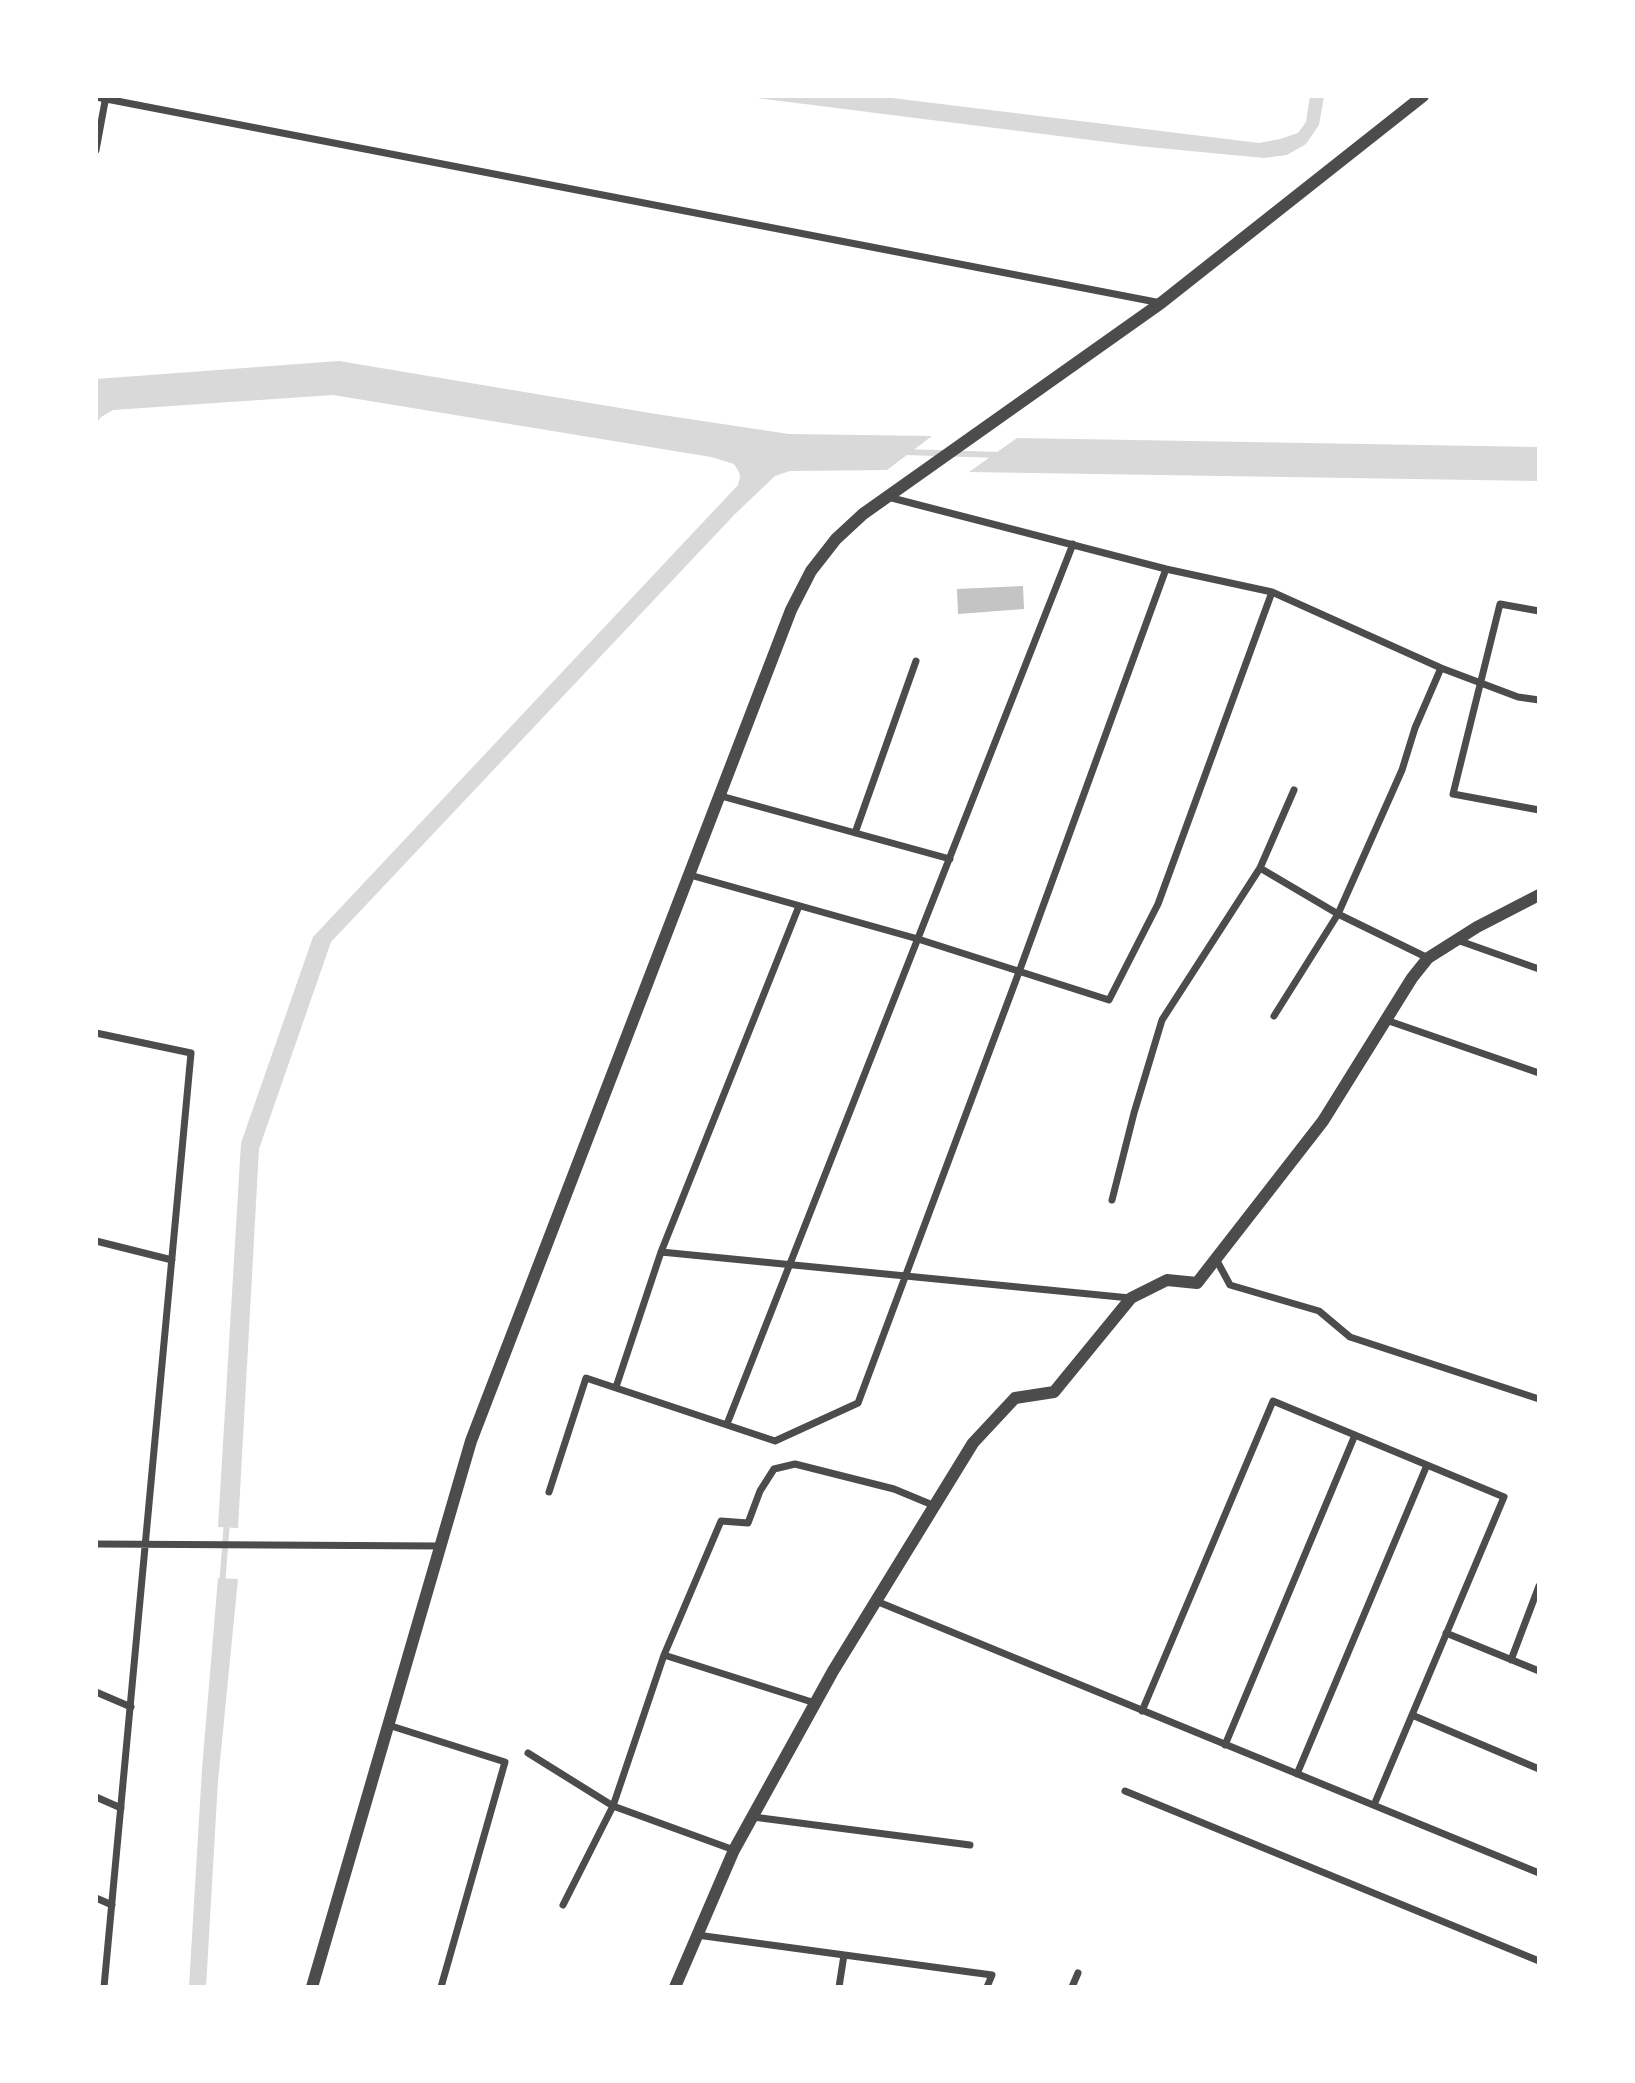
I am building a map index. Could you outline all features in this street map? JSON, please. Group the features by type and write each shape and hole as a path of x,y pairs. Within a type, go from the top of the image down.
{"street":[{"path":"312,1987 471,1441 800,590 824,553 863,514 1161,303 1423,96"},
{"path":"96,97 1161,303"},
{"path":"96,150 106,97"},
{"path":"888,497 1166,569 1272,592 1441,668 1518,697 1539,700"},
{"path":"727,1424 1073,544"},
{"path":"550,1492 586,1378 775,1441 858,1403 1166,569"},
{"path":"690,876 918,939 1109,1000 1158,904 1272,592"},
{"path":"1539,611 1500,604 1453,794 1539,810"},
{"path":"855,833 916,661"},
{"path":"1275,1016 1338,914 1402,770 1415,728 1441,668"},
{"path":"1112,1200 1162,1020 1260,869 1294,790"},
{"path":"720,796 950,859"},
{"path":"1260,869 1338,914 1428,958"},
{"path":"675,1987 734,1850 815,1703 973,1443 1016,1398 1054,1392 1131,1298 1167,1280 1197,1283 1323,1121 1412,978 1428,958 1539,895"},
{"path":"616,1387 660,1252 799,906"},
{"path":"1457,940 1539,969"},
{"path":"1385,1020 1539,1073"},
{"path":"96,1033 191,1053 104,1987"},
{"path":"96,1241 172,1260"},
{"path":"660,1252 1131,1298"},
{"path":"1216,1259 1230,1285 1320,1311 1350,1336 1539,1399"},
{"path":"1142,1710 1273,1401 1504,1497 1374,1805"},
{"path":"1225,1745 1355,1435"},
{"path":"563,1905 613,1805 664,1655 721,1521 748,1523 760,1491 774,1469 794,1464 894,1489 935,1506"},
{"path":"1297,1774 1427,1465"},
{"path":"96,1544 440,1546"},
{"path":"1511,1660 1539,1586"},
{"path":"876,1601 1539,1873"},
{"path":"1446,1633 1539,1671"},
{"path":"664,1655 815,1703"},
{"path":"96,1692 131,1707"},
{"path":"1412,1716 1539,1769"},
{"path":"388,1725 505,1762 441,1987"},
{"path":"528,1753 613,1805 734,1850"},
{"path":"1125,1791 1539,1961"},
{"path":"96,1797 121,1808"},
{"path":"753,1817 970,1844"},
{"path":"96,1898 112,1905"},
{"path":"697,1935 992,1975 987,1987"},
{"path":"839,1987 844,1955"},
{"path":"1072,1987 1078,1973"}],"shaded area":[{"path":"741,96 876,96 1259,143 1298,133 1306,122 1310,96 1324,96 1319,125 1306,144 1287,155 1264,158 1138,146"},
{"path":"339,361 789,434 932,436 887,470 790,471 775,476 735,514 331,942 259,1149 238,1528 218,1527 241,1143 313,937 738,485 740,477 734,464 711,457 333,395 113,410 101,417 96,424 96,379"},
{"path":"1017,438 1539,447 1539,481 969,472"},
{"path":"218,1578 238,1579 218,1781 206,1987 189,1987 202,1769"}],"building":[{"path":"1023,586 1024,609 958,614 957,589"}],"waterway":[{"path":"904,452 1001,455"},
{"path":"222,1587 227,1521"}]}
